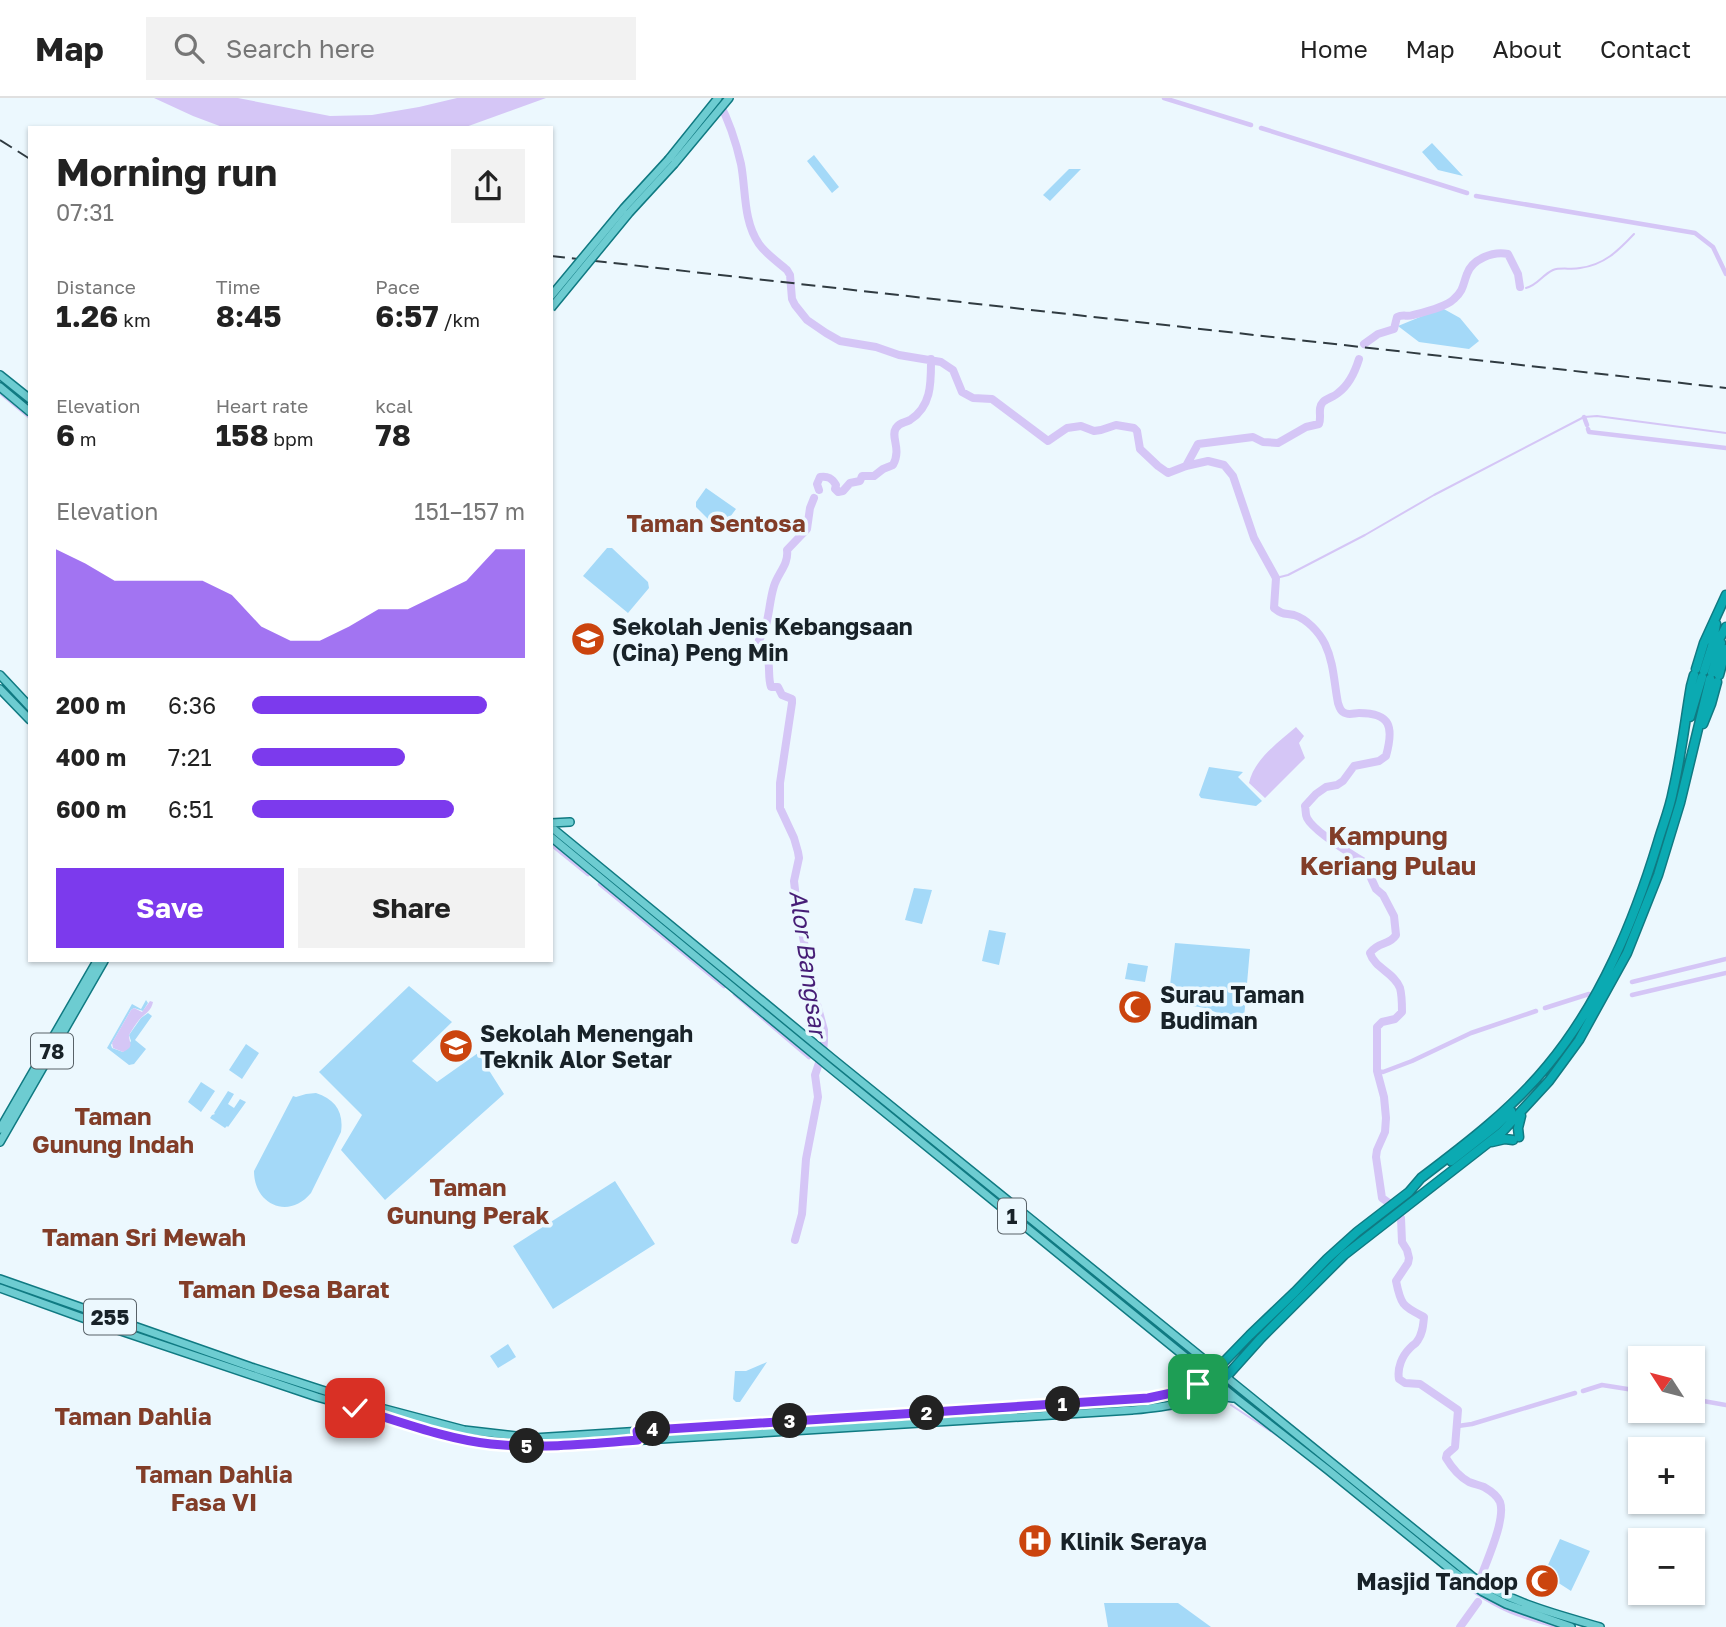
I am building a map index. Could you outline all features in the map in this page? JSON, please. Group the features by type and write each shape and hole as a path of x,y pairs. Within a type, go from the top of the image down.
{"highway":[{"path":"1707,675 1704,643 1726,596"},
{"path":"1489,1144 1524,1111 1579,1040 1627,953 1658,875 1680,803 1707,675 1715,647 1726,629"},
{"path":"1403,1203 1421,1178 1513,1103 1547,1066 1586,1011 1615,957 1649,873 1673,792 1682,739 1707,675 1726,638"},
{"path":"1707,675 1726,649"},
{"path":"1682,739 1694,742"},
{"path":"1217,1369 1327,1259 1489,1144 1497,1140 1516,1139 1519,1119 1524,1111"},
{"path":"1226,1377 1261,1338 1386,1216"}],"main road":[{"path":"714,109 718,98"},
{"path":"553,306 714,109 728,99"},
{"path":"553,294 624,208 671,162"},
{"path":"0,375 28,397"},
{"path":"0,387 28,410"},
{"path":"0,674 28,705"},
{"path":"0,689 28,718"},
{"path":"553,825 570,822"},
{"name":"1","path":"553,827 808,1044 828,1066 1237,1399 1470,1584 1515,1608 1571,1627"},
{"name":"1","path":"553,839 808,1044 833,1059 1463,1569 1486,1586 1509,1598 1600,1627"},
{"name":"78","path":"0,1129 96,962"},
{"name":"78","path":"0,1142 103,962"},
{"name":"255","path":"0,1279 289,1380 464,1430 533,1438 1148,1398 1165,1396 1193,1386 1210,1376"},
{"name":"255","path":"0,1288 317,1397 457,1437 491,1444 546,1446 1132,1410 1173,1405 1203,1394 1219,1384"},
{"path":"1193,1386 1199,1376 1197,1366"},
{"path":"1210,1376 1217,1369"},
{"path":"1219,1384 1226,1377"},
{"path":"1203,1394 1237,1399"},
{"path":"851,1428 864,1434 878,1426"},
{"path":"626,1431 626,1441"},
{"path":"637,1431 638,1440"}],"shaded area":[{"path":"154,98 238,98 330,116 372,115 457,98 546,98 469,126 220,126"},
{"path":"1432,143 1463,176 1438,170 1422,152"},
{"path":"814,155 839,187 832,193 807,161"},
{"path":"1069,169 1081,169 1050,201 1043,195"},
{"path":"1442,308 1460,318 1479,341 1469,349 1419,342 1398,326"},
{"name":"Taman Sentosa","path":"706,488 736,509 727,521 715,526 696,507 696,502"},
{"path":"607,548 612,548 648,582 649,588 628,613 583,576"},
{"path":"1296,727 1304,736 1299,743 1305,758 1265,798 1249,783 1252,774 1268,752"},
{"path":"1209,767 1243,772 1238,777 1262,801 1256,806 1201,798 1199,795"},
{"path":"914,888 932,890 922,924 905,920"},
{"path":"989,930 1006,933 999,965 982,961"},
{"path":"1175,943 1250,949 1244,1018 1228,1017 1205,1008 1168,1002"},
{"path":"1128,963 1148,966 1145,982 1125,979"},
{"path":"409,986 452,1022 412,1061 437,1082 478,1053 504,1094 385,1200 341,1150 362,1115 319,1072"},
{"path":"146,1000 148,1003 143,1011 134,1008 131,1010 111,1045 123,1052 131,1041 129,1035 141,1018 148,1013 152,1016 135,1040 146,1049 134,1064 129,1065 107,1048 132,1004 141,1009"},
{"path":"150,1001 153,1002 151,1008 129,1035 129,1048 123,1052 113,1048 112,1043 131,1010 134,1008 142,1012"},
{"path":"246,1044 259,1053 242,1079 229,1070"},
{"path":"201,1082 215,1091 201,1112 188,1102"},
{"path":"228,1091 234,1094 228,1104 234,1108 240,1099 246,1102 225,1128 210,1118"},
{"path":"316,1093 337,1107 341,1118 341,1132 311,1193 293,1206 274,1205 260,1193 254,1171 293,1096"},
{"path":"615,1181 655,1244 553,1309 513,1246"},
{"path":"508,1344 516,1357 498,1368 490,1356"},
{"path":"767,1362 740,1402 736,1402 733,1399 735,1371 746,1371"},
{"path":"1560,1539 1590,1551 1571,1591 1557,1582 1547,1567"},
{"path":"1104,1603 1178,1603 1211,1627 1108,1627"}],"waterway":[{"path":"1164,98 1251,125"},
{"path":"719,102 739,156 748,215 754,235 765,251 787,270 790,275 792,299 807,320 840,341 941,362 953,370 962,392 973,398 992,399 1048,441 1067,428 1081,426 1094,431 1116,425 1134,428 1140,449 1168,473 1208,461 1224,465 1233,476 1254,538 1276,578 1274,608 1303,620 1312,626 1322,639 1330,658 1338,703 1342,711 1347,714 1378,716 1388,724 1390,737 1386,756 1379,761 1354,766 1343,781 1326,787 1305,806 1311,824 1369,865 1376,889 1383,895 1394,916 1396,935 1370,953 1376,963 1397,983 1402,1003 1402,1012 1395,1019 1382,1022 1377,1027 1377,1071 1386,1118 1385,1132 1376,1157 1382,1198 1401,1218 1402,1242 1409,1258 1396,1281 1400,1296 1407,1307 1424,1317 1420,1337 1401,1362 1399,1379 1405,1383 1420,1384 1458,1410 1455,1447 1446,1458 1462,1477 1489,1490 1500,1502 1498,1529 1481,1577"},
{"path":"1261,128 1467,193"},
{"path":"1476,196 1695,233 1713,247 1726,274"},
{"path":"1526,288 1553,270 1577,269 1603,260 1634,234"},
{"path":"1364,344 1378,334 1394,329 1397,317 1429,311 1450,302 1460,293 1473,264 1490,255 1508,254 1518,274 1520,287"},
{"name":"Alor Bangsar","path":"819,490 817,484 820,477 831,479 838,492 843,491 850,483 860,481 862,476 874,476 893,465 896,428 923,408 929,393 931,359"},
{"path":"1186,466 1198,444 1253,437 1263,442 1278,443 1306,427 1319,424 1321,404 1345,386 1359,359"},
{"path":"0,392 28,415"},
{"path":"1276,578 1288,575 1365,535 1434,495 1584,417 1597,416 1726,433"},
{"path":"1584,417 1587,425"},
{"path":"1588,429 1589,432 1726,448"},
{"name":"Alor Bangsar","path":"759,640 787,550 807,529 814,498"},
{"name":"Alor Bangsar","path":"768,659 771,687 778,687 782,695 792,699 780,783 780,808 798,852 794,881 797,907 824,1030 823,1051 815,1075 818,1097 806,1159 802,1214 795,1240"},
{"path":"553,846 588,874"},
{"path":"600,884 724,986"},
{"path":"1632,982 1726,959"},
{"path":"1632,995 1726,973"},
{"path":"735,994 809,1057"},
{"path":"1545,1008 1589,994"},
{"path":"1377,1071 1383,1072 1471,1033 1536,1011"},
{"path":"1583,1391 1602,1385 1628,1389"},
{"path":"1458,1426 1575,1393"},
{"path":"1705,1401 1726,1405"},
{"path":"1231,1405 1284,1440"},
{"path":"1451,1574 1499,1606 1559,1627"},
{"path":"1460,1627 1478,1602"}],"railway":[{"path":"0,140 28,158"},
{"path":"553,256 1726,388"}],"place":[{"name":"Sekolah Jenis Kebangsaan (Cina) Peng Min","path":"588,639"},
{"name":"Surau Taman Budiman","path":"1135,1007"},
{"name":"Sekolah Menengah Teknik Alor Setar","path":"456,1046"},
{"name":"Klinik Seraya","path":"1035,1541"},
{"name":"Masjid Tandop","path":"1542,1581"}],"district":[{"name":"Taman Sentosa","path":"716,522"},
{"name":"Kampung Keriang Pulau","path":"1388,850"},
{"name":"Taman Gunung Indah","path":"113,1129"},
{"name":"Taman Gunung Perak","path":"468,1200"},
{"name":"Taman Sri Mewah","path":"144,1236"},
{"name":"Taman Desa Barat","path":"284,1288"},
{"name":"Taman Dahlia","path":"133,1415"},
{"name":"Taman Dahlia Fasa VI","path":"214,1487"}],"route":[{"path":"355,1408 473,1441 546,1446 638,1440 637,1431 1148,1398 1165,1396 1198,1384"}]}
